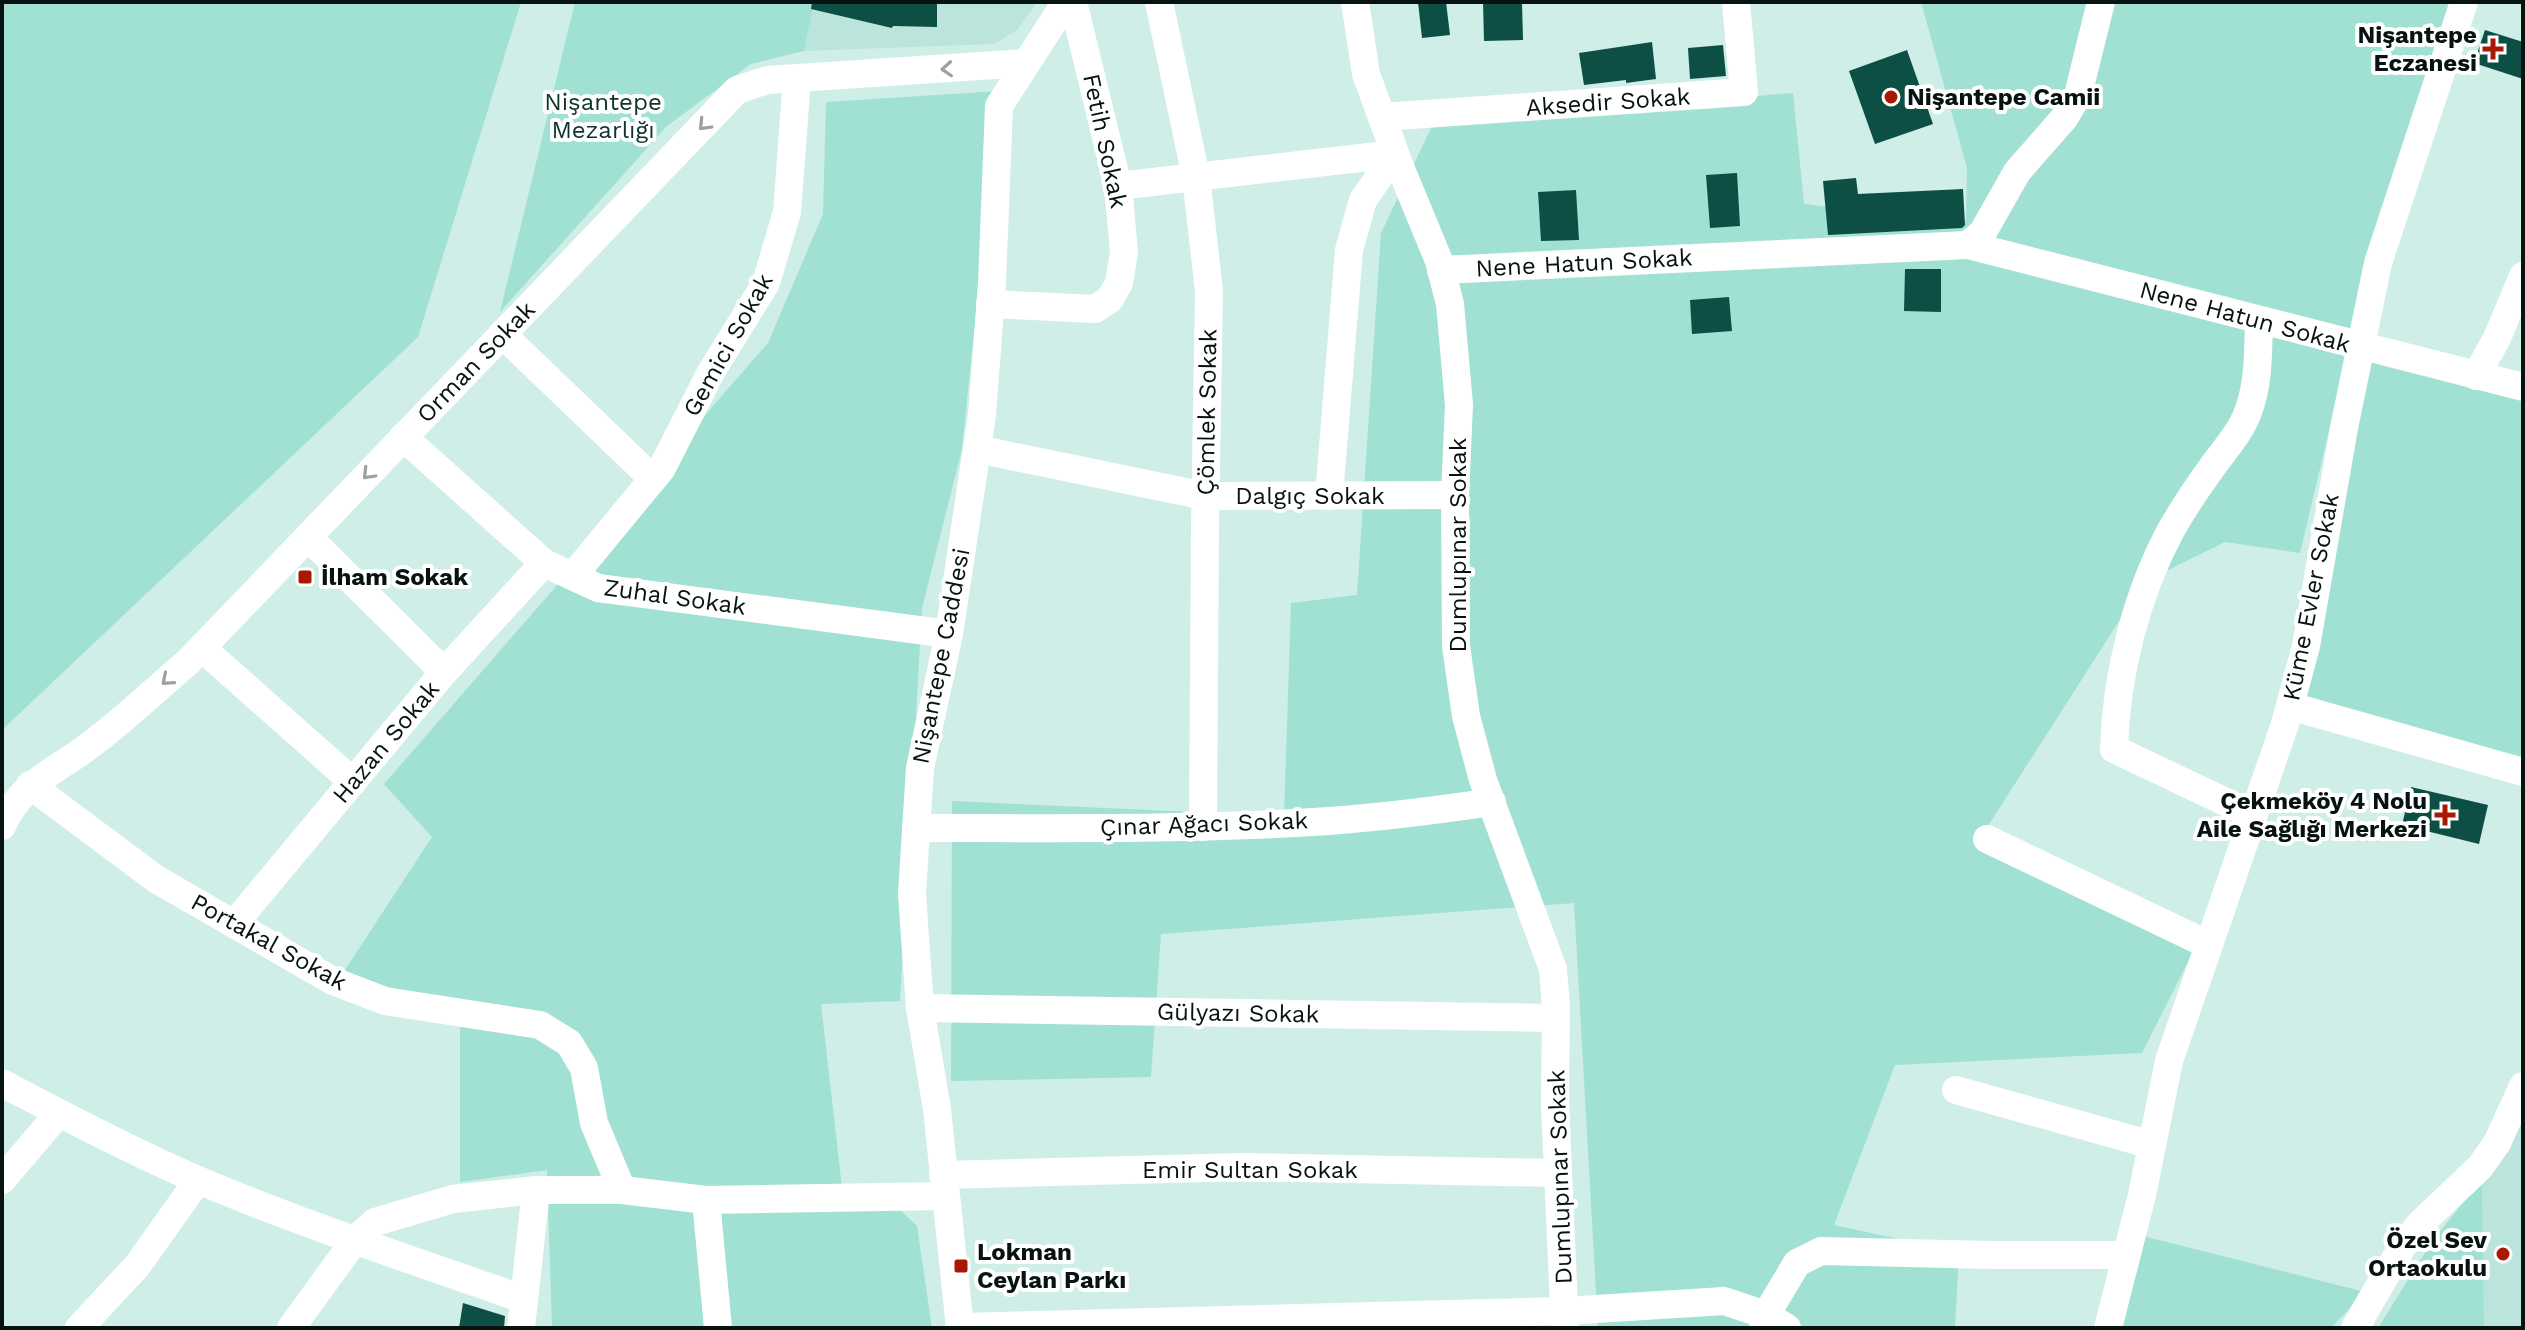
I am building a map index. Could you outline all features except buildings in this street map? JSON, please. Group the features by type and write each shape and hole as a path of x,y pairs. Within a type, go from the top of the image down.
{"street":[{"name":"Nişantepe Caddesi","path":"960,1328 937,1109 920,1008 912,894 920,768 949,634 982,415 999,106 1066,2"},
{"name":"Fetih Sokak","path":"990,304 1095,309 1110,299 1119,283 1124,252 1118,186 1073,2"},
{"name":"Çömlek Sokak","path":"1159,2 1196,177 1209,291 1203,827"},
{"name":"Dumlupınar Sokak","path":"1355,2 1366,74 1441,270 1450,304 1459,405 1455,495 1456,646 1466,716 1483,780 1553,969 1555,1106 1565,1320"},
{"name":"Aksedir Sokak","path":"1382,117 1744,92 1736,2"},
{"path":"1968,245 1983,232 2017,172 2065,117 2078,95 2101,2"},
{"name":"Küme Evler Sokak","path":"2108,1328 2169,1061 2290,706 2306,646 2344,428 2378,263 2464,2"},
{"name":"Orman Sokak","path":"2,826 7,814 30,785 91,745 202,648 737,90 767,80 1025,63"},
{"name":"Gemici Sokak","path":"573,576 662,468 711,372 766,283 787,212 797,78"},
{"path":"1118,186 1395,154"},
{"path":"1329,496 1349,250 1363,200 1395,154"},
{"name":"Nene Hatun Sokak","path":"1441,270 1968,245 2523,387"},
{"path":"2476,376 2497,338 2523,276"},
{"path":"2253,815 2114,749 2118,690 2132,630 2170,532 2248,413 2256,383 2259,321"},
{"path":"502,334 653,479"},
{"name":"Zuhal Sokak","path":"403,437 544,563 598,588 949,634"},
{"name":"Dalgıç Sokak","path":"977,449 1205,496 1455,495"},
{"path":"308,537 444,672"},
{"name":"Hazan Sokak","path":"234,924 444,672 544,563"},
{"path":"202,648 353,782"},
{"path":"2290,706 2523,772"},
{"name":"Portakal Sokak","path":"30,785 156,879 333,981 385,1001 540,1025 569,1043 584,1068 594,1123 622,1190"},
{"name":"Çınar Ağacı Sokak","path":"916,828 1203,827 1410,814 1492,802"},
{"path":"1987,839 2209,945"},
{"name":"Gülyazı Sokak","path":"920,1008 1556,1018"},
{"path":"2,1083 198,1180 523,1299"},
{"path":"2355,1328 2394,1260 2419,1225 2480,1167 2497,1143 2523,1086"},
{"path":"1956,1090 2152,1145"},
{"path":"2,1180 59,1113"},
{"name":"Emir Sultan Sokak","path":"355,1240 375,1222 453,1199 536,1190 622,1190 706,1200 1243,1167 1558,1173"},
{"path":"79,1328 137,1266 198,1180"},
{"path":"521,1328 536,1190"},
{"path":"706,1200 718,1328"},
{"path":"291,1328 355,1240"},
{"path":"960,1328 1565,1320 1724,1301 1772,1324 1797,1263 1821,1251 2126,1255"}],"shaded area":[{"path":"814,2 1038,2 1017,30 994,44 804,51"},
{"name":"Özel Sev Ortaokulu","path":"2523,1098 2523,1328 2484,1328 2482,1179"}],"green space":[{"path":"2,2 521,2 418,337 2,730"},
{"name":"Nişantepe Mezarlığı","path":"575,2 814,2 804,51 751,64 667,126 500,312"},
{"path":"1921,2 2450,2 2356,317 2300,553 2225,542 2144,582 1979,840 2197,944 2142,1053 1895,1065 1834,1225 1959,1252 1955,1328 1598,1328 1574,903 1161,934 1151,1077 951,1081 952,801 1284,816 1291,603 1357,595 1381,233 1433,124 1793,93 1804,204 1966,222 1967,168"},
{"path":"999,91 962,449 922,608 900,1001 821,1004 844,1205 897,1207 917,1226 932,1328 552,1328 547,1170 460,1182 460,1019 341,976 432,837 384,784 768,343 823,214 826,102"},
{"path":"2374,339 2523,376 2523,761 2299,696"},
{"path":"2482,1179 2484,1328 2378,1328 2433,1240"},
{"path":"2135,1234 2365,1292 2331,1328 2119,1328"}],"place":[{"name":"Nişantepe Eczanesi","path":"2493,49"},
{"name":"Nişantepe Camii","path":"1891,97"},
{"name":"İlham Sokak","path":"305,577"},
{"name":"Çekmeköy 4 Nolu Aile Sağlığı Merkezi","path":"2445,815"},
{"name":"Özel Sev Ortaokulu","path":"2503,1254"},
{"name":"Lokman Ceylan Parkı","path":"961,1266"}]}
